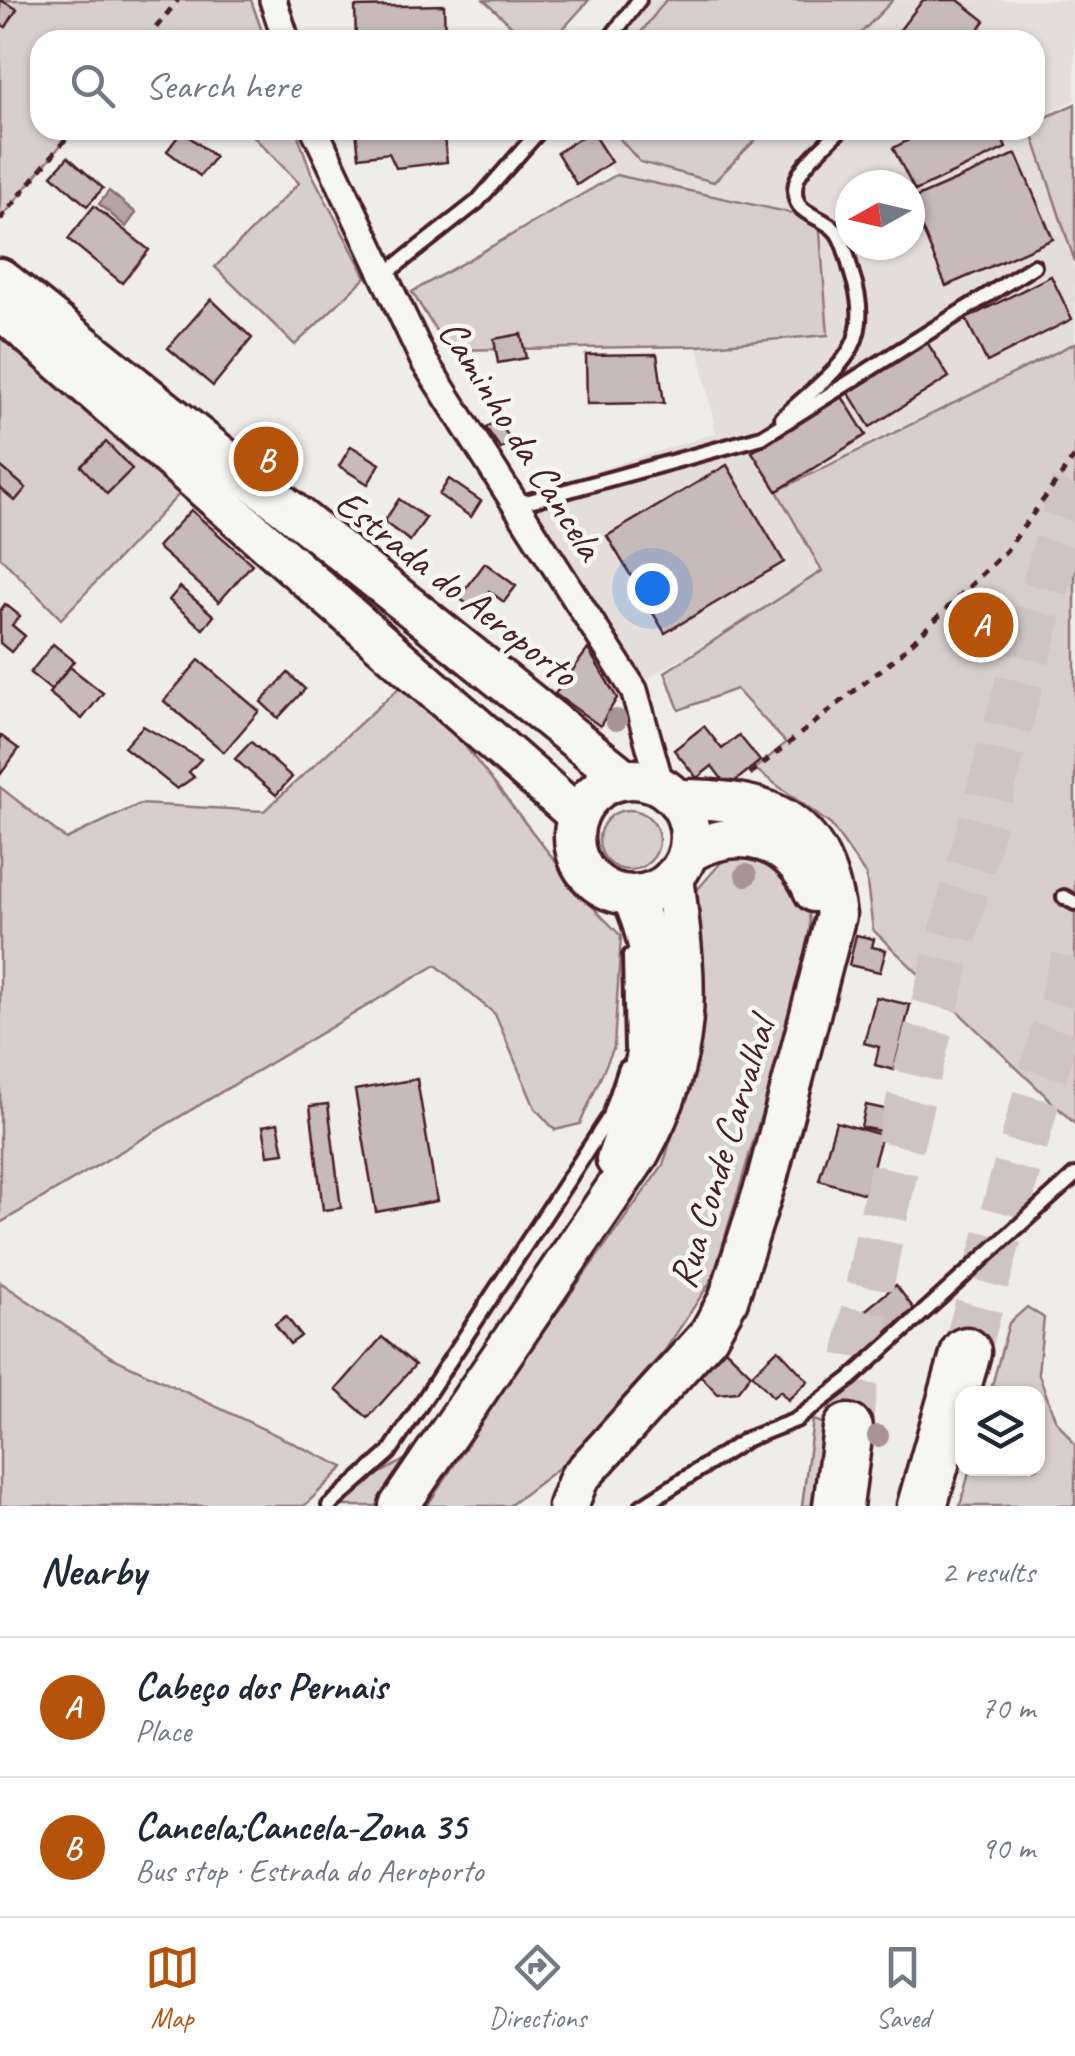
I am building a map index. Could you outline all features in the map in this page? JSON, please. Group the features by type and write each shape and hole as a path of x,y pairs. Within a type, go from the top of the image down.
{"highway":[{"path":"922,1506 966,1352"},
{"path":"838,1506 848,1429"}],"main road":[{"name":"Estrada do Aeroporto","path":"0,278 625,779"},
{"name":"Estrada do Aeroporto","path":"0,310 578,816"},
{"path":"399,1506 639,1154 666,1105 682,1046 681,864 690,834 668,793 625,779 590,795 578,816 575,849 582,867 612,892 650,892 681,864"},
{"name":"Rua Conde Carvalhal","path":"568,1506 579,1478 708,1336 728,1300 767,1179 836,915 832,883 806,833 774,812 722,799 668,793"},
{"name":"Rua Conde Carvalhal","path":"681,864 710,841 766,839 786,851 813,888 822,914 826,953"},
{"path":"602,1205 653,1037 649,952 643,920 631,895"}],"street":[{"path":"273,0 283,30"},
{"name":"Caminho da Cancela","path":"320,140 424,361 634,690 668,793"}],"lane":[{"path":"616,30 639,0"},
{"path":"384,275 477,202 531,140"},
{"path":"762,437 846,357 859,336 864,307 839,236 802,212 797,202 798,178 831,140"},
{"path":"514,506 762,437 1034,266"},
{"path":"329,1506 389,1453 610,1116 632,1050 630,956 649,952"},
{"path":"642,1506 658,1501 747,1439 796,1420 851,1378 1075,1175"}],"path":[{"path":"154,30 178,0"},
{"path":"0,220 65,140"},
{"path":"722,799 910,644 1006,551 1075,456"}],"shaded area":[{"path":"0,0 251,0 262,30 30,30 30,140 65,140 0,220"},
{"path":"484,0 589,0 562,30 516,30"},
{"path":"641,0 1075,0 1075,100 1045,114 1045,30 616,30"},
{"path":"666,0 893,0 864,30 643,30"},
{"path":"1075,104 1075,262 1034,140 1045,140 1045,118"},
{"path":"257,140 300,140 311,172 366,277 295,345 215,267 299,183"},
{"path":"590,140 1037,140 1075,271 1075,344 775,488 822,575 643,681 521,494 716,433 698,347 827,337 819,220 618,177"},
{"path":"621,140 755,140 714,182 640,162"},
{"path":"616,175 819,219 828,335 698,346 448,350 412,292"},
{"path":"109,191 136,213 126,227 99,204"},
{"path":"0,326 184,489 61,619 0,557"},
{"path":"1075,343 1075,1124 873,930 866,875 831,825 755,769 786,743 736,689 679,710 665,672 822,571 777,491"},
{"path":"411,677 584,898 621,936 614,1047 580,1124 555,1130 535,1108 495,1014 436,965 0,1223 0,787 66,839 140,804 264,811"},
{"path":"629,810 650,819 659,840 650,861 629,870 608,861 599,840 608,819"},
{"path":"752,852 784,869 802,888 809,913 810,949 713,1278 666,1349 564,1464 509,1506 427,1506 525,1357 663,1165 699,1051 700,983 691,911 697,890 724,859"},
{"path":"0,1282 111,1357 344,1467 304,1506 0,1506"},
{"path":"1027,1307 1044,1318 1038,1372 1043,1386 992,1386 1009,1323"},
{"path":"1045,1391 1055,1419 1075,1445 1075,1506 960,1506 968,1476 1045,1476"},
{"path":"813,1420 836,1427 824,1506 802,1506"},
{"path":"406,1459 377,1506 340,1506 372,1478"}],"building":[{"path":"0,0 17,9 6,27 0,24"},
{"path":"923,0 958,0 985,21 978,30 900,30"},
{"path":"444,5 445,30 356,30 355,7"},
{"path":"175,140 193,140 215,157 200,176 167,151"},
{"path":"357,140 444,140 447,162 396,168 389,153 359,157"},
{"path":"577,140 597,140 611,162 577,185 557,153"},
{"path":"909,140 1002,140 1006,148 925,186 925,170 904,170 893,148"},
{"path":"1016,154 1053,239 946,286 925,236 925,193"},
{"path":"68,157 103,188 87,206 52,175"},
{"path":"94,206 149,250 122,283 68,239"},
{"path":"1051,276 1072,319 987,362 966,319"},
{"path":"211,299 252,338 213,386 168,348"},
{"path":"521,334 526,358 498,363 494,339"},
{"path":"925,339 949,377 870,427 846,389"},
{"path":"657,354 664,403 587,404 586,355"},
{"path":"841,395 866,435 777,491 752,452"},
{"path":"497,420 512,441 501,449 486,428"},
{"path":"106,442 132,469 107,494 81,466"},
{"path":"351,446 380,464 368,484 339,466"},
{"path":"727,465 784,562 665,633 607,536"},
{"path":"0,466 26,488 15,501 0,488"},
{"path":"449,479 481,501 471,517 439,495"},
{"path":"399,499 426,518 410,541 384,522"},
{"path":"191,510 252,564 219,602 157,547"},
{"path":"485,563 516,586 504,602 489,591 475,610 459,598"},
{"path":"180,587 214,616 203,629 169,600"},
{"path":"5,604 20,616 12,625 25,636 11,652 0,643 0,611"},
{"path":"53,644 74,661 51,690 30,673"},
{"path":"588,649 617,698 600,726 555,694"},
{"path":"199,660 259,711 224,752 164,701"},
{"path":"70,667 103,693 82,719 49,693"},
{"path":"288,673 305,689 278,718 261,702"},
{"path":"143,726 201,759 189,772 194,777 177,789 124,747"},
{"path":"704,726 722,749 739,735 760,761 728,787 712,766 697,778 674,750"},
{"path":"0,735 19,749 0,775"},
{"path":"251,742 292,777 276,795 235,759"},
{"path":"856,935 874,939 872,947 886,950 880,972 849,965"},
{"path":"876,997 910,1005 894,1070 875,1065 879,1047 864,1043"},
{"path":"417,1079 437,1201 376,1212 355,1090"},
{"path":"328,1104 341,1208 323,1210 310,1106"},
{"path":"866,1105 893,1111 888,1133 861,1127"},
{"path":"836,1122 882,1135 865,1194 819,1180"},
{"path":"278,1123 284,1153 268,1155 263,1126"},
{"path":"896,1285 914,1309 869,1346 850,1323"},
{"path":"286,1316 301,1336 290,1344 275,1324"},
{"path":"382,1337 415,1365 368,1418 336,1390"},
{"path":"724,1348 751,1374 737,1392 718,1394 699,1374"},
{"path":"778,1349 808,1381 788,1400 780,1391 773,1397 752,1374"}],"tunnel":[{"path":"848,1429 865,1309 903,1131 1075,485"},
{"path":"966,1352 1075,959"}],"place":[{"name":"Cancela;Cancela-Zona 35","path":"266,459"},
{"name":"Cabeço dos Pernais","path":"981,625"}]}
